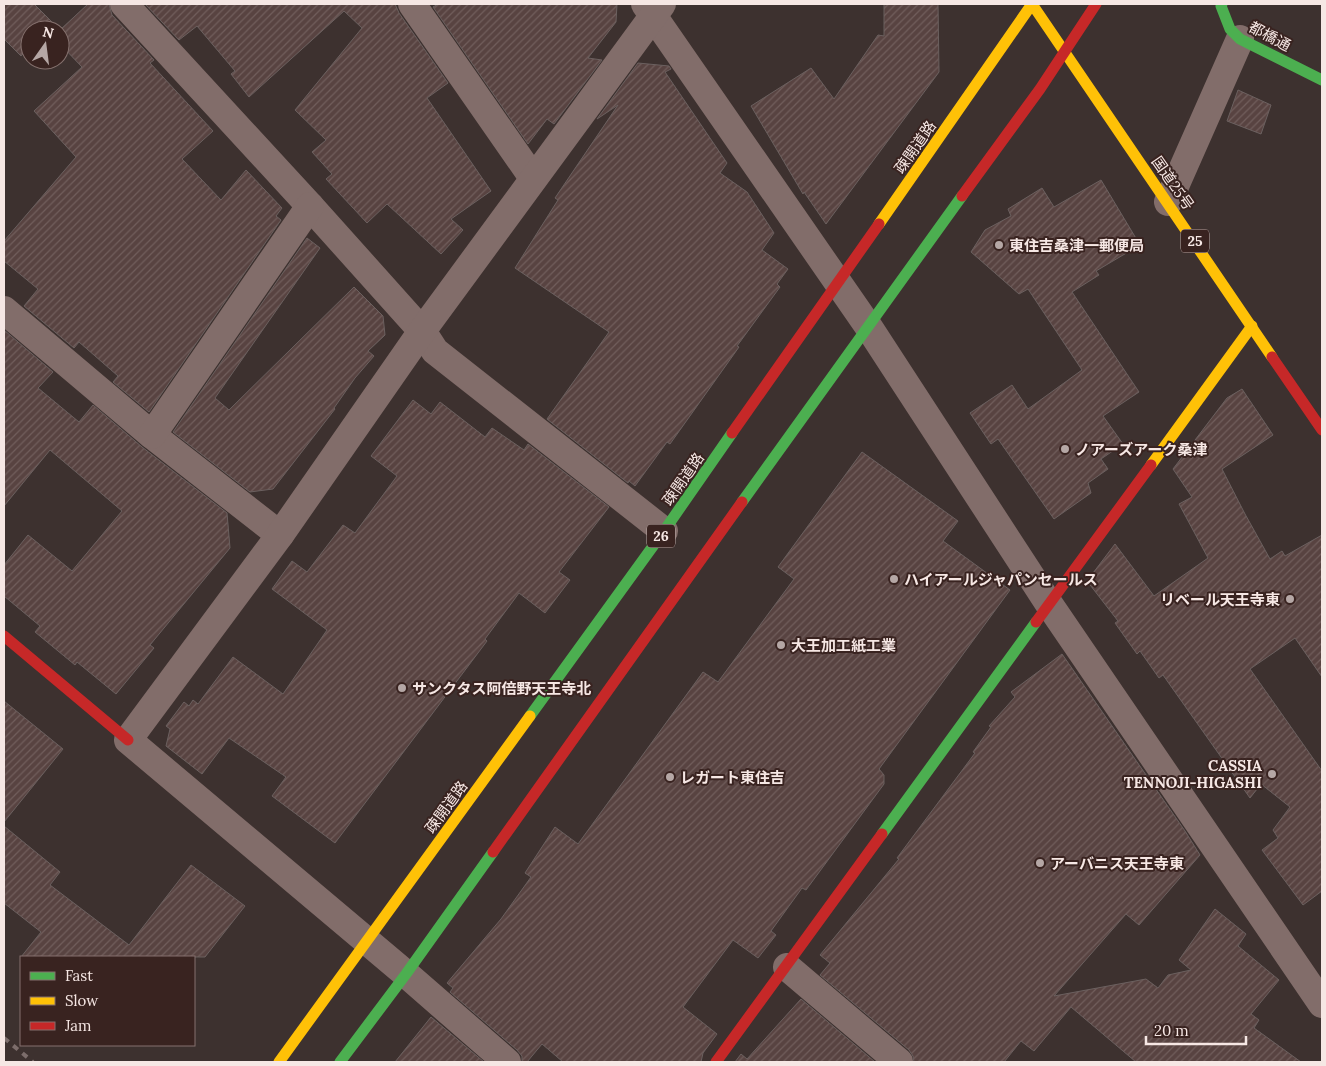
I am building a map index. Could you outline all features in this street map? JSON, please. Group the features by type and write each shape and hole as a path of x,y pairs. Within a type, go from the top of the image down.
{"main road":[{"name":"国道25号","path":"1032,4 1322,430"},
{"name":"疎開道路","path":"279,1062 368,942 664,531 1032,4"},
{"path":"340,1062 406,974 1065,53 1096,4"},
{"name":"都橋通","path":"1222,4 1221,6 1230,28 1240,39 1322,80"},
{"path":"716,1062 1252,326"},
{"path":"4,636 128,740"}],"street":[{"path":"124,4 310,206 422,331 435,351 664,531"},
{"path":"412,4 533,178"},
{"path":"508,1062 128,740 280,535 422,331 653,8 868,326 1049,604 1322,1004"},
{"path":"1168,202 1240,39"},
{"path":"152,434 310,206"},
{"path":"4,310 152,434 280,535"},
{"path":"787,967 899,1062"}],"building":[{"path":"4,4 34,4 50,20 20,20 20,55 4,39"},
{"path":"88,4 109,4 112,15 154,60 150,63 213,131 182,159 221,200 246,170 282,208 276,216 281,220 149,412 113,382 118,376 79,342 74,348 24,306 38,289 4,261 4,241 76,157 34,111 82,67 70,54 70,21"},
{"path":"145,4 395,4 399,13 448,83 427,98 491,191 451,219 463,230 441,254 387,204 367,223 326,179 332,174 312,152 326,140 295,110 362,28 344,11 249,97 231,74 235,71 197,26 179,40"},
{"path":"438,4 617,4 616,22 588,58 602,60 554,124 547,119 528,144 433,7"},
{"path":"884,4 938,4 939,72 826,224 804,192 803,194 751,106 811,68 834,99 878,35 884,36"},
{"path":"638,63 669,66 671,69 665,72 727,163 720,173 747,192 774,233 762,250 788,269 777,284 780,287 737,346 739,347 670,444 667,442 635,486 629,481 628,483 547,419 609,332 515,268 558,200 555,198 618,105 597,119"},
{"path":"1238,90 1271,105 1261,134 1227,121"},
{"path":"1101,180 1140,245 1096,271 1099,275 1072,292 1139,392 1103,416 1123,444 1101,459 1108,469 1088,483 1091,493 1054,519 998,439 991,444 970,413 1012,385 1028,409 1082,370 1028,289 1019,294 971,252 985,230 1011,216 1008,209 1042,188 1054,207"},
{"path":"307,238 320,248 215,398 229,410 354,287 383,316 385,335 368,351 374,356 355,378 335,409 273,489 250,492 173,432"},
{"path":"4,330 53,372 38,388 79,422 93,405 142,447 227,513 230,548 150,645 154,648 116,694 77,662 75,665 35,632 40,626 4,596 4,565 28,535 72,571 122,511 50,450 4,506"},
{"path":"1242,389 1273,435 1222,469 1245,514 1270,559 1282,551 1285,556 1322,535 1322,677 1295,638 1250,669 1322,771 1322,891 1303,905 1262,850 1278,838 1273,830 1290,807 1261,784 1250,798 1163,675 1159,678 1140,651 1137,654 1115,623 1118,621 1087,581 1115,544 1154,596 1208,558 1179,504 1192,497 1173,469 1227,398"},
{"path":"413,400 431,414 440,402 485,437 492,428 524,450 528,444 609,507 559,572 570,580 545,613 519,593 485,639 487,641 335,843 272,796 286,777 229,738 202,774 166,746 170,729 166,726 184,702 189,706 193,700 198,704 233,657 283,694 327,630 272,589 292,561 307,572 343,525 355,533 397,476 371,456"},
{"path":"862,452 958,521 943,541 1010,590 879,769 884,775 884,784 806,890 802,888 771,931 776,935 758,958 733,940 683,1007 717,1034 703,1053 701,1062 563,1062 542,1044 527,1062 522,1062 522,1056 517,1050 450,992 453,988 447,983 501,919 531,877 525,873 555,827 578,844 703,672 718,682 794,579 778,567"},
{"path":"1062,654 1200,855 1139,925 1126,914 1054,996 1146,979 1158,988 1168,975 1191,970 1179,960 1215,909 1246,934 1238,946 1279,980 1251,1014 1259,1020 1254,1028 1301,1062 1136,1062 1071,1007 1034,1051 1021,1041 1004,1062 914,1062 909,1050 820,975 830,963 820,955 899,859 897,858 975,753 973,752 991,727 989,726 1015,697 1011,692"},
{"path":"4,701 63,749 4,822"},
{"path":"4,826 60,872 50,885 129,945 191,865 245,906 205,957 22,956 41,932 4,903"},
{"path":"801,999 875,1062 735,1062 741,1054 747,1059"},
{"path":"431,1017 484,1062 395,1062"}],"railway":[{"path":"4,1038 33,1062"}],"traffic: fast":[{"path":"1222,4 1221,6 1230,29 1240,39 1322,80"},
{"path":"742,502 962,196"},
{"path":"530,716 664,531 732,433"},
{"path":"882,834 1036,622"},
{"path":"340,1062 406,974 493,852"}],"traffic: slow":[{"path":"879,224 1032,4"},
{"path":"1032,4 1272,357"},
{"path":"1151,465 1252,326"},
{"path":"279,1062 530,716"}],"traffic: jam":[{"path":"962,196 1040,89 1096,4"},
{"path":"732,433 879,224"},
{"path":"1272,357 1322,430"},
{"path":"1036,622 1151,465"},
{"path":"493,852 742,502"},
{"path":"4,636 128,740"},
{"path":"716,1062 882,834"}],"place":[{"name":"東住吉桑津一郵便局","path":"999,245"},
{"name":"ノアーズアーク桑津","path":"1065,449"},
{"name":"ハイアールジャパンセールス","path":"894,579"},
{"name":"リベール天王寺東","path":"1290,599"},
{"name":"大王加工紙工業","path":"781,645"},
{"name":"サンクタス阿倍野天王寺北","path":"402,688"},
{"name":"CASSIA TENNOJI-HIGASHI","path":"1272,774"},
{"name":"レガート東住吉","path":"670,777"},
{"name":"アーバニス天王寺東","path":"1040,863"}]}
